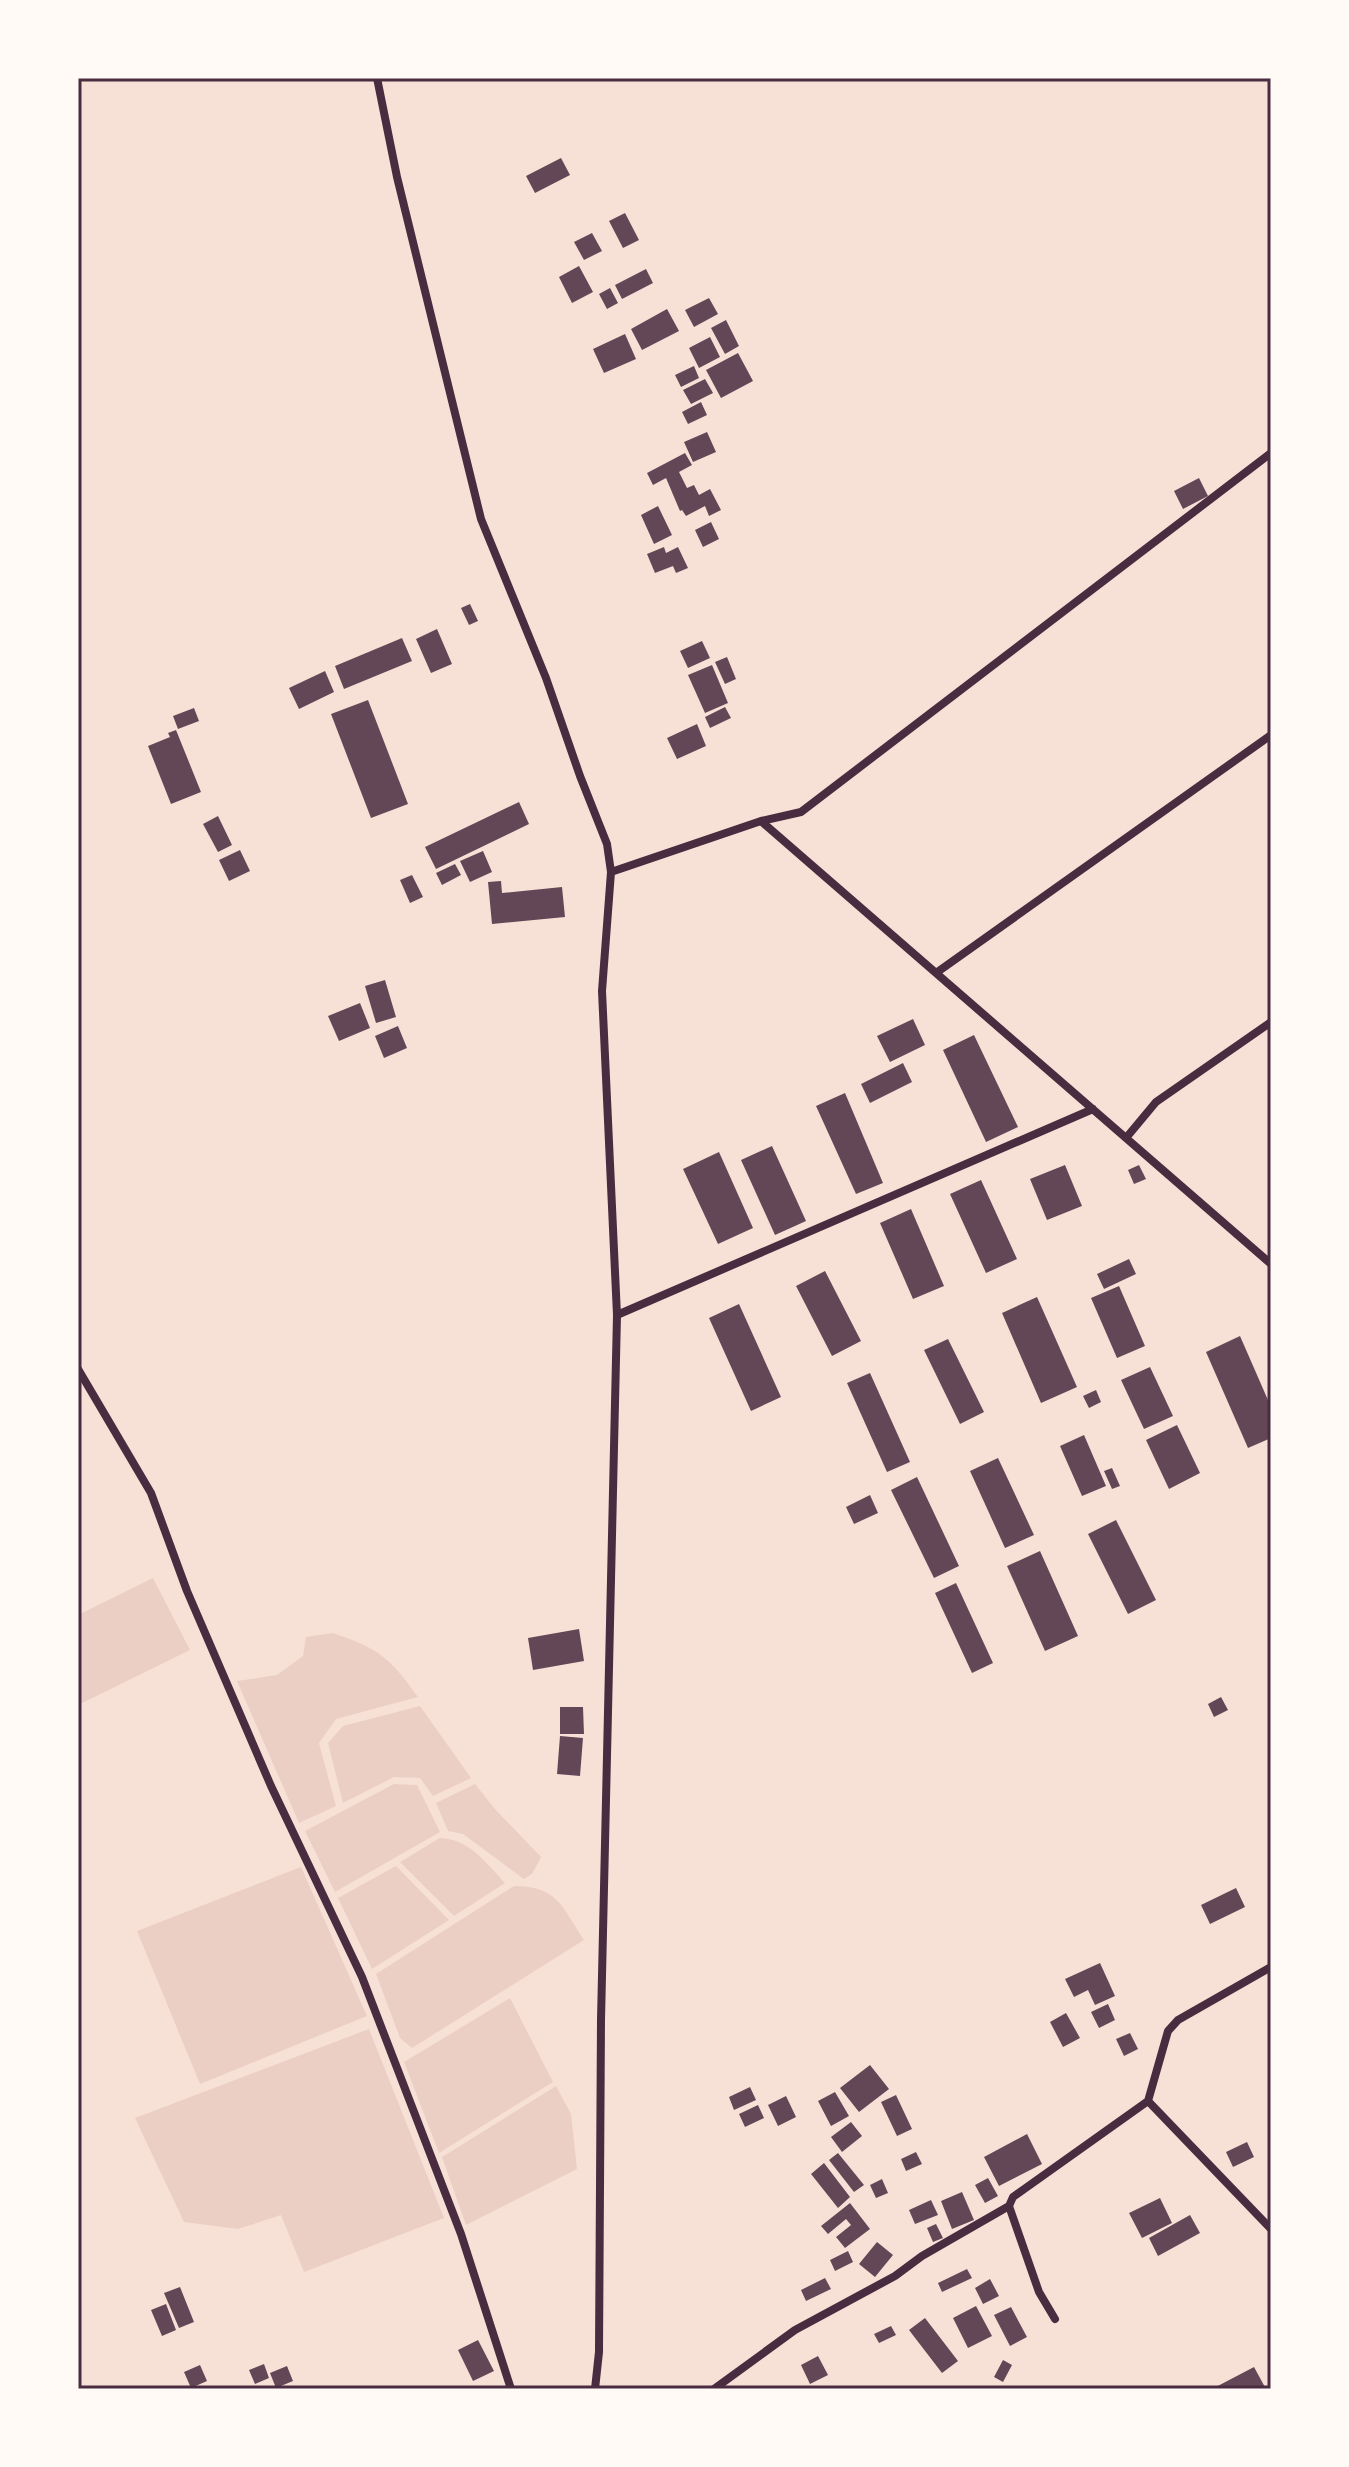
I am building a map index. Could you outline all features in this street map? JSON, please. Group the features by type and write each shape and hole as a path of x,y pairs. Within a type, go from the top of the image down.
{"street":[{"path":"377,78 397,177 481,519 546,678 607,844 611,872 602,991 617,1315 601,2020 599,2352 595,2389"},
{"path":"611,872 761,821 801,812 1271,453"},
{"path":"936,973 1271,735"},
{"path":"761,821 1271,1264"},
{"path":"1126,1138 1156,1102 1271,1022"},
{"path":"617,1315 1093,1109"},
{"path":"78,1369 151,1493 187,1591 271,1786 362,1977 461,2234 511,2389"},
{"path":"714,2389 795,2330 895,2276 922,2256 1009,2206 1013,2197 1148,2101 1168,2031 1178,2020 1271,1967"},
{"path":"1148,2101 1271,2229"},
{"path":"1009,2206 1039,2292 1055,2319"}],"shaded area":[{"path":"153,1578 190,1650 78,1705 78,1615"},
{"path":"333,1633 383,1656 418,1697 336,1719 319,1743 336,1806 299,1823 237,1681 277,1675 303,1656 306,1637"},
{"path":"420,1706 471,1778 433,1796 420,1778 394,1777 343,1803 328,1743 343,1726"},
{"path":"394,1784 417,1785 440,1832 335,1892 305,1831"},
{"path":"475,1784 541,1857 532,1874 524,1879 463,1834 448,1831 436,1803"},
{"path":"440,1838 469,1847 505,1883 454,1916 400,1862"},
{"path":"396,1866 449,1920 372,1969 338,1898"},
{"path":"301,1867 367,2016 200,2084 137,1931"},
{"path":"514,1886 550,1894 564,1908 584,1940 412,2048 400,2038 376,1974"},
{"path":"510,1998 553,2082 439,2153 404,2062"},
{"path":"369,2029 444,2218 304,2272 281,2215 238,2229 184,2222 135,2118"},
{"path":"556,2086 571,2114 577,2169 466,2225 442,2157"}],"building":[{"path":"561,158 570,175 535,193 526,176"},
{"path":"625,213 639,240 623,248 609,221"},
{"path":"592,233 602,251 584,260 574,242"},
{"path":"579,266 593,292 572,303 559,277"},
{"path":"646,269 653,283 622,299 615,285"},
{"path":"610,288 618,303 607,309 599,294"},
{"path":"709,298 718,314 694,327 685,310"},
{"path":"667,309 679,331 642,350 631,329"},
{"path":"726,320 739,346 725,354 711,328"},
{"path":"625,334 636,359 604,373 593,349"},
{"path":"710,337 720,357 699,368 689,348"},
{"path":"738,353 753,381 721,398 706,370"},
{"path":"694,366 699,378 681,387 675,375"},
{"path":"705,379 713,393 691,404 683,390"},
{"path":"701,402 707,415 688,424 682,412"},
{"path":"707,432 716,452 693,462 684,442"},
{"path":"685,453 692,465 679,472 687,488 694,485 699,495 710,489 721,510 709,516 705,506 686,516 680,511 666,478 653,485 647,473"},
{"path":"1199,478 1208,496 1183,509 1174,491"},
{"path":"658,506 672,535 654,544 641,515"},
{"path":"711,522 719,539 703,547 695,530"},
{"path":"664,547 666,553 678,547 688,568 676,573 673,566 655,573 647,554"},
{"path":"470,604 478,621 469,625 461,608"},
{"path":"437,629 452,664 431,673 416,639"},
{"path":"402,638 412,661 344,689 335,666"},
{"path":"702,641 710,658 688,668 680,651"},
{"path":"727,657 736,679 725,684 715,662"},
{"path":"712,665 728,703 705,713 688,675"},
{"path":"325,671 334,692 299,709 289,688"},
{"path":"368,700 408,804 371,818 331,714"},
{"path":"725,707 731,718 710,728 705,717"},
{"path":"194,708 199,721 178,729 173,716"},
{"path":"697,724 706,746 677,759 667,738"},
{"path":"176,730 201,792 171,804 148,746 170,737 168,733"},
{"path":"519,802 529,824 436,869 425,847"},
{"path":"218,816 232,845 218,852 203,824"},
{"path":"240,850 250,871 229,881 219,860"},
{"path":"483,851 492,872 470,882 460,861"},
{"path":"455,864 461,875 442,885 436,873"},
{"path":"412,875 423,897 410,903 400,880"},
{"path":"501,881 502,893 562,887 565,917 492,924 488,882"},
{"path":"385,980 396,1017 376,1023 365,986"},
{"path":"360,1003 370,1028 339,1041 328,1016"},
{"path":"913,1019 925,1045 890,1062 877,1036"},
{"path":"398,1026 407,1048 384,1058 375,1036"},
{"path":"974,1035 1018,1127 986,1142 943,1050"},
{"path":"903,1063 912,1082 870,1103 861,1084"},
{"path":"845,1093 883,1183 856,1194 816,1106"},
{"path":"772,1146 806,1221 775,1235 741,1160"},
{"path":"719,1152 753,1228 718,1244 683,1169"},
{"path":"1065,1165 1082,1206 1047,1220 1030,1179"},
{"path":"1139,1165 1146,1179 1134,1184 1128,1170"},
{"path":"981,1180 1017,1259 986,1273 950,1194"},
{"path":"911,1209 944,1286 913,1299 880,1223"},
{"path":"1129,1259 1136,1274 1104,1289 1097,1274"},
{"path":"825,1271 861,1341 832,1356 796,1286"},
{"path":"1119,1286 1145,1346 1117,1358 1091,1298"},
{"path":"1037,1297 1077,1387 1041,1403 1002,1313"},
{"path":"739,1304 781,1397 751,1411 709,1318"},
{"path":"1240,1336 1271,1407 1271,1438 1248,1448 1206,1352"},
{"path":"948,1339 984,1412 960,1424 924,1350"},
{"path":"1150,1367 1173,1416 1144,1429 1121,1380"},
{"path":"870,1373 910,1462 887,1472 847,1383"},
{"path":"1096,1390 1101,1402 1089,1408 1083,1396"},
{"path":"1177,1425 1200,1473 1169,1489 1146,1440"},
{"path":"1084,1435 1106,1486 1082,1496 1060,1446"},
{"path":"998,1458 1034,1535 1005,1548 970,1471"},
{"path":"1112,1468 1120,1486 1112,1489 1104,1471"},
{"path":"917,1477 959,1566 934,1578 891,1490"},
{"path":"870,1495 878,1513 854,1524 846,1507"},
{"path":"1116,1520 1156,1600 1128,1614 1088,1534"},
{"path":"1040,1551 1078,1636 1045,1651 1007,1566"},
{"path":"956,1583 993,1663 972,1673 935,1593"},
{"path":"579,1629 584,1661 533,1670 528,1638"},
{"path":"1221,1697 1228,1710 1214,1717 1208,1704"},
{"path":"560,1707 583,1707 584,1734 560,1734"},
{"path":"560,1736 583,1738 580,1776 557,1774"},
{"path":"1236,1888 1245,1907 1210,1924 1201,1905"},
{"path":"1100,1963 1115,1996 1095,2005 1088,1990 1074,1997 1065,1979"},
{"path":"1108,2004 1115,2020 1099,2028 1091,2012"},
{"path":"1066,2013 1080,2038 1063,2047 1050,2022"},
{"path":"1130,2033 1138,2049 1124,2056 1116,2039"},
{"path":"870,2065 889,2089 859,2112 840,2088"},
{"path":"750,2087 756,2100 734,2110 729,2097"},
{"path":"835,2092 849,2116 831,2126 818,2101"},
{"path":"896,2095 912,2129 897,2136 881,2102"},
{"path":"786,2096 796,2117 778,2126 768,2105"},
{"path":"758,2105 764,2118 745,2127 739,2114"},
{"path":"851,2122 862,2136 842,2152 831,2137"},
{"path":"1027,2134 1042,2164 999,2186 984,2157"},
{"path":"1247,2142 1254,2157 1233,2167 1226,2152"},
{"path":"916,2152 922,2164 906,2171 901,2159"},
{"path":"838,2153 864,2185 854,2192 829,2160"},
{"path":"824,2163 850,2197 838,2208 811,2174"},
{"path":"988,2178 998,2196 985,2203 975,2185"},
{"path":"882,2179 888,2193 876,2198 870,2185"},
{"path":"962,2192 974,2220 952,2229 941,2201"},
{"path":"1160,2198 1172,2223 1142,2238 1129,2213"},
{"path":"931,2200 938,2215 915,2224 909,2210"},
{"path":"850,2203 870,2229 845,2248 836,2237 851,2225 846,2219 828,2234 821,2226"},
{"path":"1190,2215 1200,2233 1158,2256 1149,2238"},
{"path":"936,2224 943,2238 933,2242 927,2228"},
{"path":"877,2242 893,2255 875,2277 859,2264"},
{"path":"848,2251 853,2262 835,2271 830,2260"},
{"path":"967,2269 972,2278 942,2292 938,2283"},
{"path":"825,2278 831,2289 806,2301 801,2290"},
{"path":"990,2279 999,2296 983,2304 975,2288"},
{"path":"180,2287 194,2322 179,2328 164,2293"},
{"path":"166,2304 176,2330 162,2336 151,2310"},
{"path":"976,2306 992,2336 968,2348 953,2318"},
{"path":"1011,2307 1027,2337 1010,2346 994,2315"},
{"path":"925,2318 958,2361 942,2373 909,2330"},
{"path":"891,2326 896,2335 879,2343 874,2334"},
{"path":"478,2340 494,2371 473,2381 458,2350"},
{"path":"818,2356 828,2375 810,2384 801,2365"},
{"path":"1003,2360 1012,2365 1003,2382 994,2377"},
{"path":"264,2364 269,2378 255,2384 249,2370"},
{"path":"200,2365 207,2381 191,2388 184,2372"},
{"path":"287,2366 293,2381 276,2388 270,2373"},
{"path":"1254,2367 1266,2389 1212,2389"}]}
